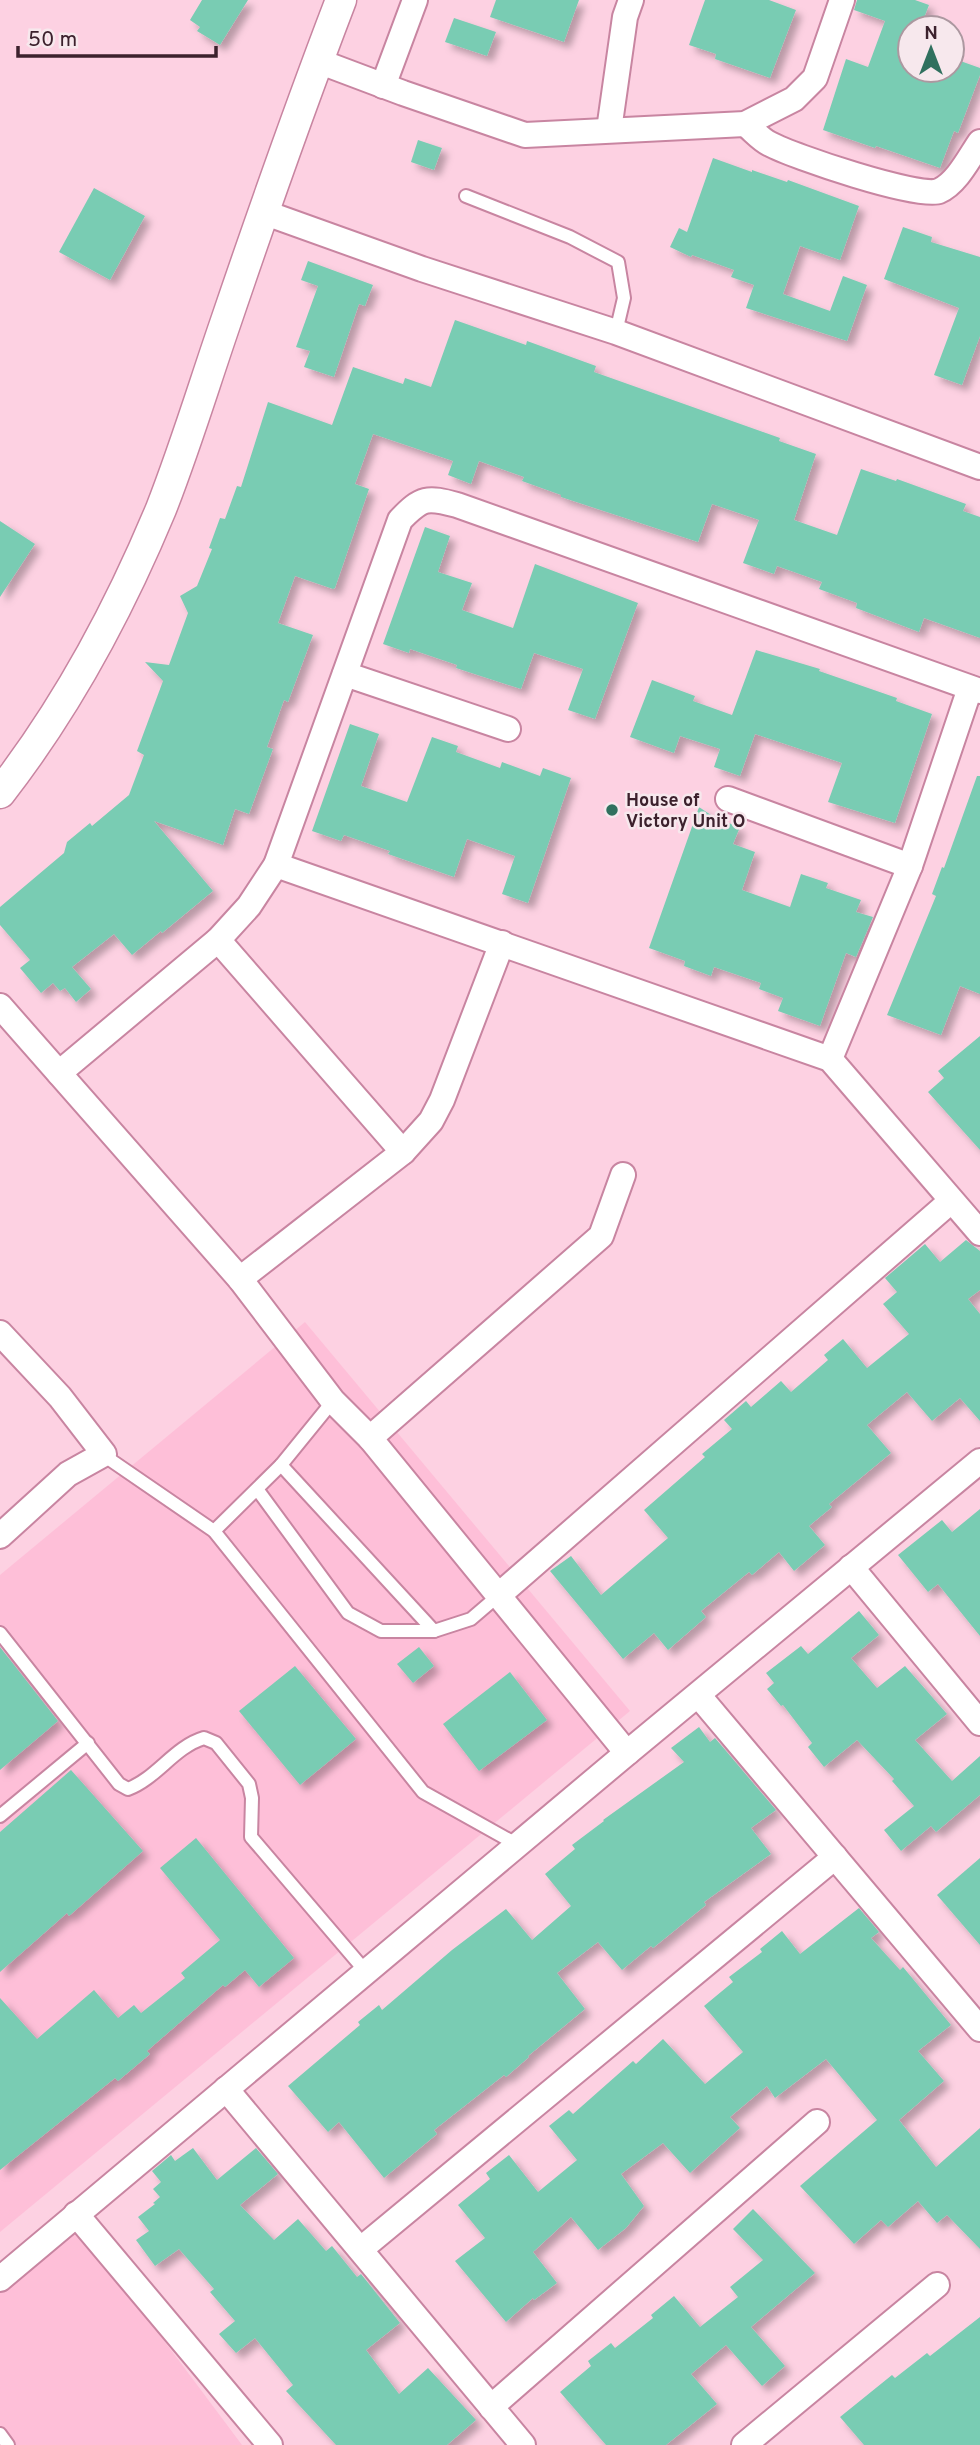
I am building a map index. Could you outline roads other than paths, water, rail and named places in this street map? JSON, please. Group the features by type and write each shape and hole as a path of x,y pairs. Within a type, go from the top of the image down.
{"street":[{"path":"0,793 35,749 99,641 132,576 162,506 263,212 341,0"},
{"path":"383,86 415,0"},
{"path":"609,131 625,17 631,0"},
{"path":"318,61 526,135 745,124 794,99 815,78 842,0"},
{"path":"745,124 769,144 869,180 920,192 938,191 949,184 980,142"},
{"path":"263,212 422,269 617,332 980,467"},
{"path":"59,1073 218,940 250,906 276,865 400,520 416,504 434,499 975,689 911,866 830,1059"},
{"path":"345,674 508,729"},
{"path":"728,799 911,866"},
{"path":"276,865 830,1059 980,1233"},
{"path":"218,940 402,1152"},
{"path":"240,1279 402,1152 431,1121 442,1100 502,943"},
{"path":"0,1006 240,1279 333,1401 370,1438 627,1753"},
{"path":"370,1438 601,1236 623,1175"},
{"path":"499,1595 951,1202"},
{"path":"0,1333 60,1397 104,1454 68,1474 0,1536"},
{"path":"2,2274 980,1461"},
{"path":"851,1567 980,1723"},
{"path":"699,1696 980,2029"},
{"path":"361,2249 835,1857"},
{"path":"226,2089 523,2445"},
{"path":"491,2407 817,2122"},
{"path":"76,2214 270,2445"},
{"path":"744,2445 937,2285"}],"lane":[{"path":"466,196 570,237 618,262 624,298 617,332"},
{"path":"214,1531 281,1465 333,1401"},
{"path":"104,1454 214,1531 423,1791 518,1844"},
{"path":"281,1465 434,1631"},
{"path":"257,1489 348,1613 381,1631 434,1631 471,1619 499,1595"},
{"path":"0,1633 119,1784 128,1789 140,1784 192,1742 204,1738 216,1743 250,1784 251,1837 366,1973"},
{"path":"0,1816 88,1743"},
{"path":"0,2434 8,2445"}],"place":[{"name":"House of Victory Unit O","path":"612,810"}]}
